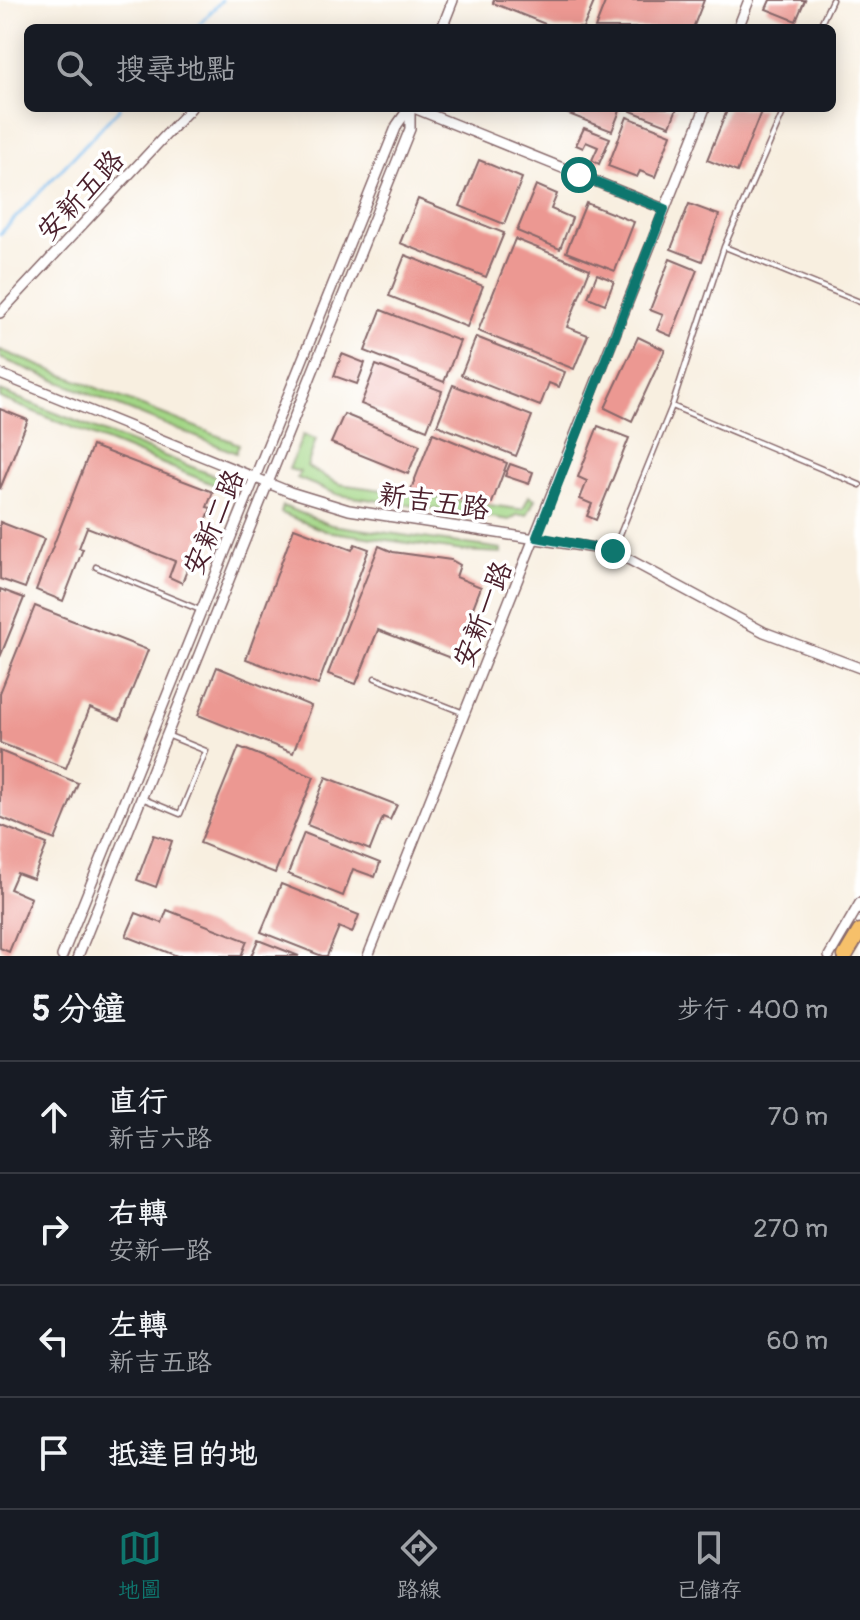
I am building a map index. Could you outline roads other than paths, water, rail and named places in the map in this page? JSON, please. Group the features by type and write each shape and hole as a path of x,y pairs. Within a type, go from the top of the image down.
{"main road":[{"path":"845,956 860,931"}],"street":[{"path":"444,24 453,0"},
{"path":"740,24 749,0"},
{"name":"安新五路","path":"0,313 187,112"},
{"name":"安新二路","path":"62,956 397,125 408,112"},
{"name":"安新二路","path":"78,956 410,129 411,112"},
{"path":"421,112 664,209"},
{"name":"安新一路","path":"368,956 703,112"},
{"name":"新吉五路","path":"0,374 268,483 349,510 613,551 764,632 860,668"},
{"path":"829,956 860,903"}],"lane":[{"path":"821,24 832,0"},
{"path":"613,551 672,406 724,247 783,112"},
{"path":"724,247 860,302"},
{"path":"672,406 860,485"},
{"path":"96,567 200,610"},
{"path":"375,678 466,713"},
{"path":"141,798 180,814 206,751 167,735"}],"waterway":[{"path":"200,24 222,0"},
{"path":"0,234 116,112"}]}
